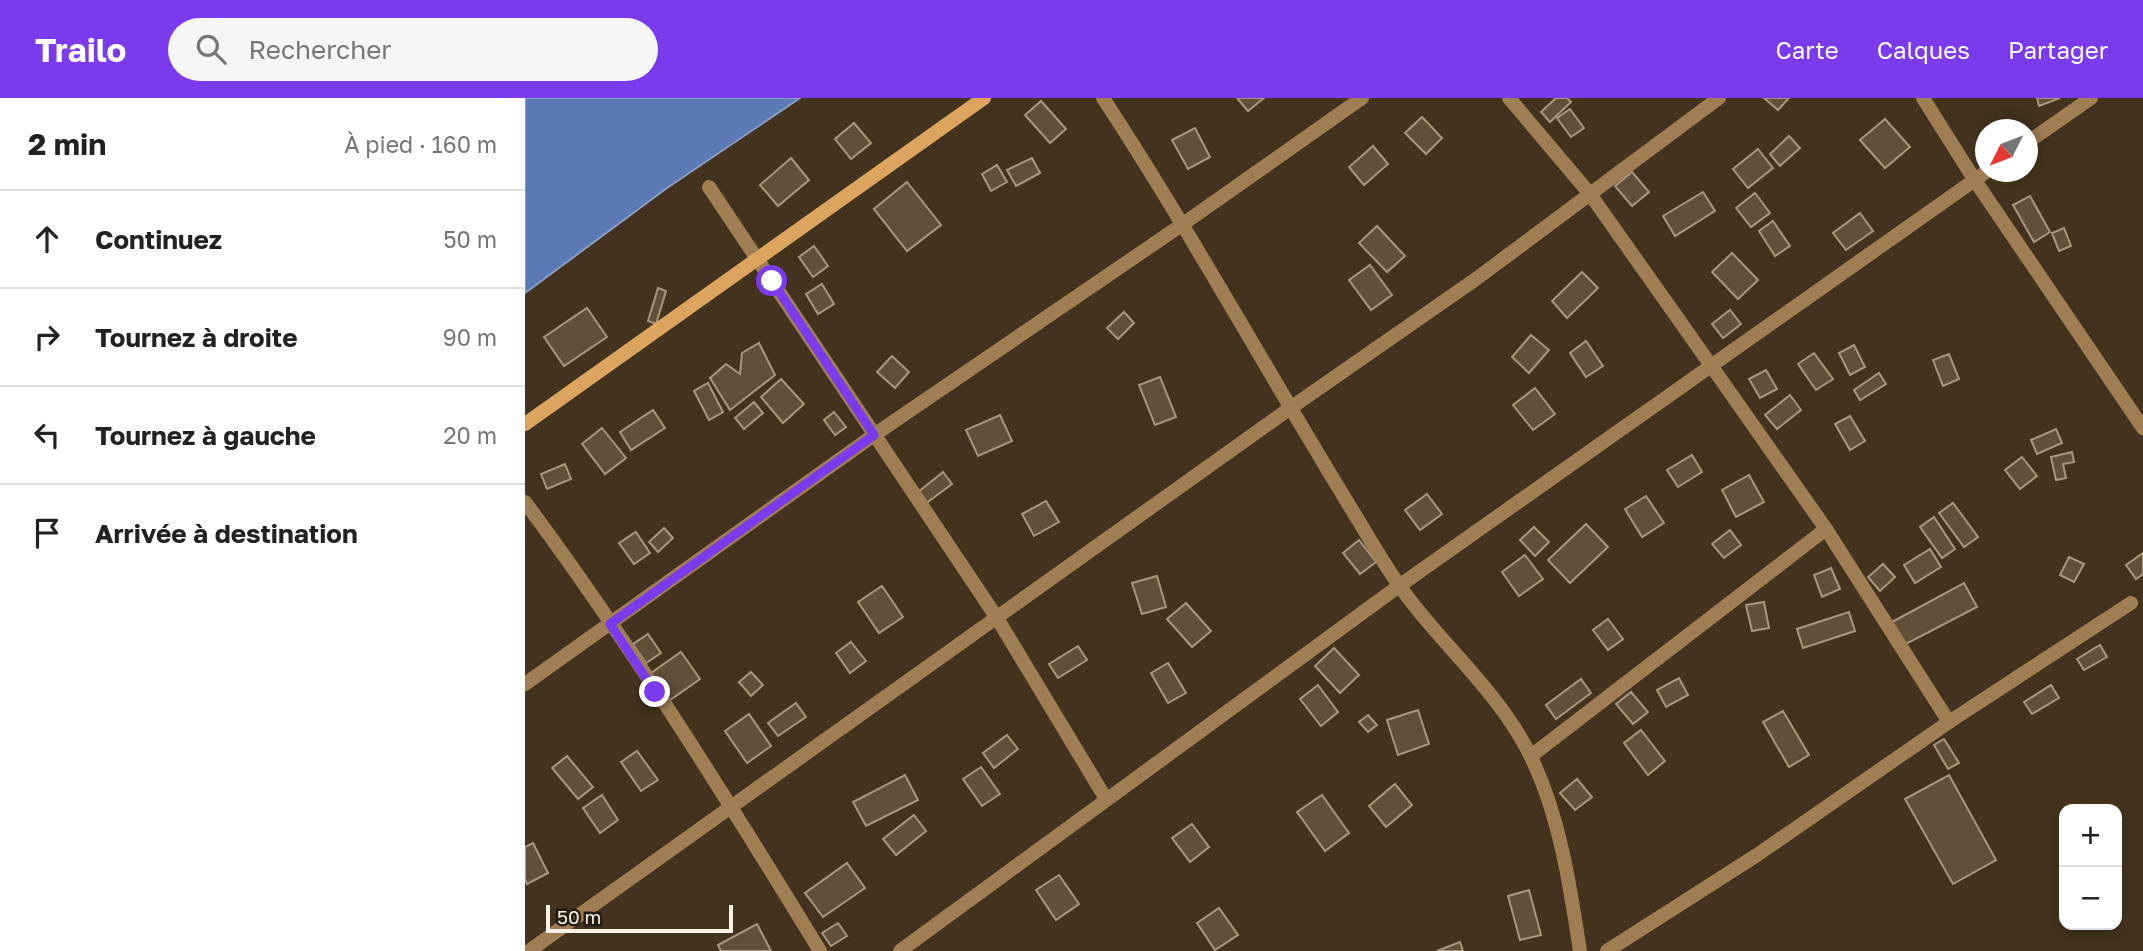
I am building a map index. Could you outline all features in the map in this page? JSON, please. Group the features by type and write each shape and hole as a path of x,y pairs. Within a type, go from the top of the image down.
{"main road":[{"path":"525,424 984,98"}],"street":[{"path":"1103,98 1183,224 1289,409 1399,586 1490,695 1531,756 1555,826 1570,889 1580,951"},
{"path":"525,684 874,435 1362,98"},
{"path":"1509,98 1590,194 1710,364 1826,529 1948,722"},
{"path":"529,951 1289,409 1476,279 1719,98"},
{"path":"1923,98 1975,169"},
{"path":"2038,135 2091,98"},
{"path":"900,951 1399,586 1975,179"},
{"path":"1984,182 2143,428"},
{"path":"709,187 997,618 1106,799"},
{"path":"525,502 571,564 732,807 820,951"},
{"path":"1531,756 1826,529"},
{"path":"1607,951 1757,855 1948,722 2130,603"}],"water":[{"path":"525,98 800,98 667,188 525,293"}],"building":[{"path":"1237,98 1264,98 1248,111"},
{"path":"1556,98 1567,98 1571,102 1550,122 1541,112"},
{"path":"1764,98 1789,98 1778,110"},
{"path":"2037,98 2060,98 2039,106"},
{"path":"1041,101 1066,129 1050,143 1025,115"},
{"path":"1570,109 1584,128 1571,137 1557,118"},
{"path":"1422,117 1442,138 1426,154 1405,133"},
{"path":"1885,119 1910,147 1885,168 1860,140"},
{"path":"854,123 871,143 851,159 835,139"},
{"path":"1195,128 1210,157 1188,169 1172,140"},
{"path":"1789,136 1800,148 1780,166 1770,154"},
{"path":"1373,146 1388,164 1364,185 1349,167"},
{"path":"1758,149 1773,168 1748,188 1733,169"},
{"path":"791,158 809,180 778,206 760,185"},
{"path":"1032,158 1040,173 1016,186 1007,170"},
{"path":"997,165 1007,182 991,191 982,174"},
{"path":"1632,172 1649,192 1632,206 1615,186"},
{"path":"907,182 941,225 907,251 874,209"},
{"path":"1703,192 1715,211 1675,236 1663,216"},
{"path":"1755,193 1770,213 1751,227 1736,208"},
{"path":"2030,196 2050,232 2034,242 2013,205"},
{"path":"1860,213 1873,231 1846,250 1833,233"},
{"path":"1773,221 1790,246 1775,256 1759,231"},
{"path":"1377,226 1405,256 1387,272 1359,243"},
{"path":"2064,228 2071,246 2059,251 2052,233"},
{"path":"814,246 828,266 813,277 799,257"},
{"path":"1732,253 1758,280 1738,299 1712,272"},
{"path":"1370,265 1392,295 1371,310 1349,280"},
{"path":"1582,272 1598,288 1567,318 1552,301"},
{"path":"822,284 834,304 818,314 806,294"},
{"path":"658,288 666,291 656,324 648,321"},
{"path":"587,308 607,337 564,366 544,337"},
{"path":"1730,310 1741,324 1723,338 1712,324"},
{"path":"1124,312 1134,323 1118,339 1107,328"},
{"path":"1531,335 1549,350 1529,373 1512,357"},
{"path":"1586,341 1603,366 1586,377 1570,353"},
{"path":"759,343 775,375 730,410 710,378 726,364 740,374 742,353"},
{"path":"1854,345 1865,367 1850,375 1839,353"},
{"path":"1814,353 1833,379 1816,390 1798,364"},
{"path":"1949,354 1959,379 1943,386 1933,360"},
{"path":"892,356 909,372 895,388 877,372"},
{"path":"1766,370 1777,389 1760,398 1749,379"},
{"path":"1879,373 1886,384 1860,400 1854,390"},
{"path":"1160,377 1176,417 1155,425 1139,385"},
{"path":"781,379 804,404 783,423 761,397"},
{"path":"708,383 723,412 709,420 694,391"},
{"path":"1535,388 1555,414 1533,430 1513,405"},
{"path":"1790,395 1801,410 1777,429 1765,415"},
{"path":"754,402 763,413 744,429 735,418"},
{"path":"653,410 665,428 631,450 620,432"},
{"path":"834,412 846,427 835,435 824,420"},
{"path":"1000,415 1012,441 978,456 966,430"},
{"path":"1850,416 1865,441 1850,450 1835,424"},
{"path":"602,428 626,458 605,474 582,444"},
{"path":"2056,429 2062,443 2037,454 2031,440"},
{"path":"2072,452 2074,462 2063,464 2066,478 2056,480 2051,457"},
{"path":"1692,455 1702,472 1678,487 1667,470"},
{"path":"2022,457 2037,476 2020,489 2005,470"},
{"path":"565,464 571,479 547,489 541,474"},
{"path":"943,472 952,484 925,504 917,493"},
{"path":"1749,475 1764,502 1736,517 1722,490"},
{"path":"1427,494 1442,514 1420,530 1405,510"},
{"path":"1646,496 1664,523 1642,537 1625,509"},
{"path":"1046,501 1059,522 1034,536 1022,514"},
{"path":"1953,503 1978,537 1964,547 1939,513"},
{"path":"1934,517 1955,549 1942,558 1920,527"},
{"path":"1586,524 1608,547 1570,583 1548,560"},
{"path":"1534,527 1549,542 1535,556 1520,540"},
{"path":"664,528 673,538 658,552 649,542"},
{"path":"1730,530 1741,545 1724,558 1712,544"},
{"path":"636,532 650,553 634,564 619,543"},
{"path":"1359,540 1376,562 1360,574 1343,553"},
{"path":"1930,549 1941,567 1915,583 1904,565"},
{"path":"2143,553 2143,574 2136,579 2126,565"},
{"path":"1525,555 1543,579 1519,596 1502,572"},
{"path":"2069,557 2084,564 2074,582 2060,575"},
{"path":"1883,564 1895,577 1880,591 1868,577"},
{"path":"1831,568 1840,589 1822,597 1814,575"},
{"path":"1157,576 1166,607 1142,614 1132,583"},
{"path":"1964,583 1977,607 1904,645 1892,622"},
{"path":"882,586 903,617 879,633 858,602"},
{"path":"1764,602 1769,628 1752,631 1746,605"},
{"path":"1186,603 1211,631 1192,647 1167,619"},
{"path":"1849,612 1855,631 1803,648 1797,629"},
{"path":"1608,619 1623,639 1608,650 1593,630"},
{"path":"648,634 661,653 646,663 633,644"},
{"path":"851,642 866,661 850,673 836,653"},
{"path":"2100,645 2107,657 2084,670 2077,659"},
{"path":"1078,646 1087,660 1058,678 1049,664"},
{"path":"1334,648 1359,675 1340,693 1315,666"},
{"path":"681,652 700,679 670,700 651,673"},
{"path":"1168,663 1186,693 1168,703 1151,673"},
{"path":"751,672 763,685 751,696 739,682"},
{"path":"1679,678 1688,695 1666,707 1657,690"},
{"path":"1581,679 1591,693 1556,719 1546,705"},
{"path":"1318,685 1338,712 1321,726 1300,699"},
{"path":"2051,685 2059,698 2032,714 2024,702"},
{"path":"1631,692 1648,712 1633,724 1616,704"},
{"path":"796,703 806,717 778,736 768,723"},
{"path":"1418,710 1429,744 1398,755 1387,720"},
{"path":"1783,711 1809,755 1789,767 1763,722"},
{"path":"749,714 771,746 747,763 725,731"},
{"path":"1368,715 1377,725 1368,732 1359,722"},
{"path":"1641,730 1665,761 1648,775 1624,743"},
{"path":"1007,735 1018,749 994,768 983,753"},
{"path":"1944,739 1959,763 1948,769 1934,745"},
{"path":"637,751 658,780 641,791 621,762"},
{"path":"567,756 593,787 578,799 552,768"},
{"path":"981,767 1000,794 982,806 963,779"},
{"path":"905,775 918,800 866,826 853,802"},
{"path":"1949,775 1996,860 1953,884 1905,799"},
{"path":"1577,779 1592,797 1575,810 1560,793"},
{"path":"1395,784 1412,805 1386,827 1369,806"},
{"path":"602,795 618,820 600,833 583,808"},
{"path":"1322,795 1349,833 1325,851 1297,812"},
{"path":"914,815 926,831 896,855 883,839"},
{"path":"1192,824 1209,847 1190,862 1172,838"},
{"path":"533,843 548,873 527,884 525,847"},
{"path":"847,863 865,888 823,917 805,893"},
{"path":"1059,875 1079,904 1056,920 1036,890"},
{"path":"1529,890 1541,935 1520,940 1508,896"},
{"path":"1219,908 1238,935 1215,950 1197,923"},
{"path":"838,923 847,936 831,946 822,933"},
{"path":"757,924 771,951 721,951 718,945"},
{"path":"1460,942 1463,951 1437,951"}],"route":[{"path":"655,692 610,624 874,435 772,281"}]}
